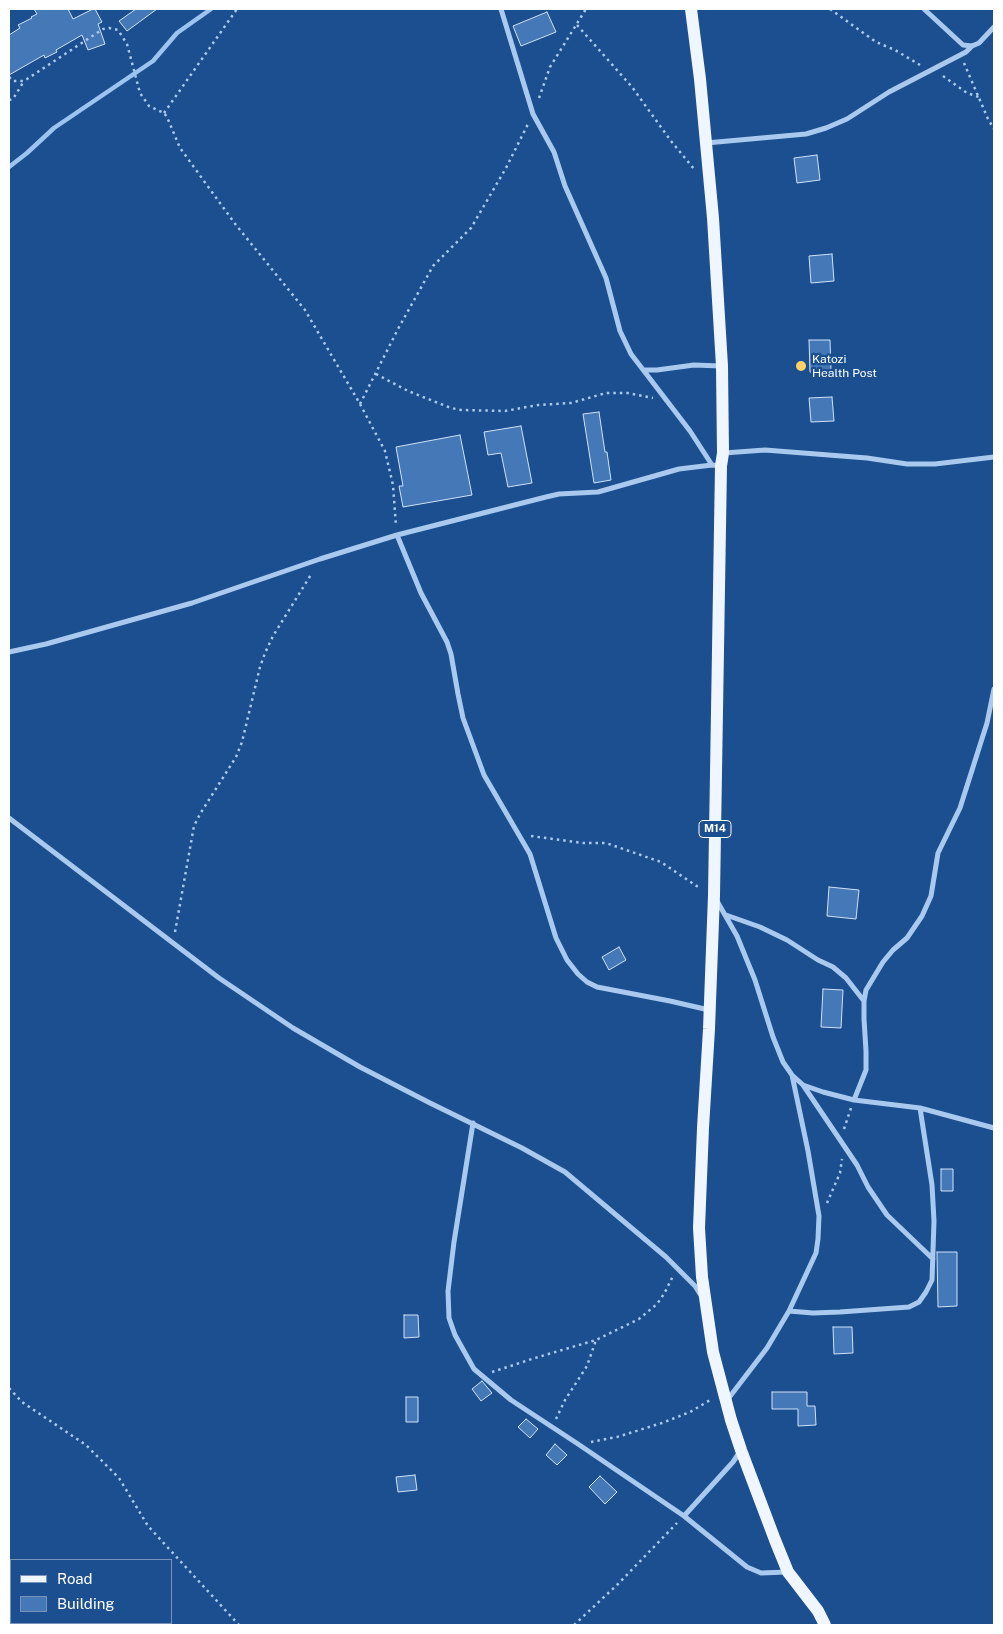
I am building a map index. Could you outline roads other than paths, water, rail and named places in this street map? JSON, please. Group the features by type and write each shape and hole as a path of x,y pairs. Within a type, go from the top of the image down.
{"main road":[{"name":"M14","path":"691,9 700,79 710,188 722,366 719,462 714,895 699,1228 702,1277 708,1306 713,1352 741,1450 788,1572 818,1611 826,1625"}],"street":[{"path":"501,9 533,114 554,152 566,186 606,278 620,331 631,354 690,431 719,462"},
{"path":"924,9 958,42 972,46"},
{"path":"706,143 806,134 826,128 847,119 889,92 961,55 979,42 994,27"},
{"path":"644,370 694,365 722,366"},
{"path":"9,652 46,644 192,603 397,535 546,496 598,492 679,469 719,462 766,450 842,456 907,464 935,464 994,458"},
{"path":"397,535 422,593 447,642 464,718 484,775 530,854 556,938 567,960 582,978 597,987 710,1010"},
{"path":"854,1100 866,1070 864,1001 866,990 883,962 906,938 922,916 931,896 938,853 960,808 987,723 994,689"},
{"path":"9,818 219,978 293,1028 360,1067 430,1104 522,1148 565,1172 677,1267 695,1286 708,1306"},
{"path":"714,895 738,936 783,1062 792,1075 803,1085 887,1214 933,1259"},
{"path":"725,915 760,927 787,940 818,960 833,967 846,978 864,1001"},
{"path":"725,1396 767,1348 789,1311 816,1253 819,1216 792,1075"},
{"path":"803,1085 854,1100 920,1108 994,1128"},
{"path":"789,1311 813,1313 910,1307 919,1302 926,1292 932,1280 934,1221 932,1185 920,1108"},
{"path":"472,1124 454,1242 449,1300 450,1318 455,1335 474,1369 511,1400 684,1516 708,1534 738,1562 753,1571 761,1573 788,1572"},
{"path":"684,1516 733,1462 741,1450"}],"waterway":[{"path":"9,167 54,128 153,61 177,33 211,9"}],"place":[{"name":"Katozi Health Post","path":"801,366"}]}
